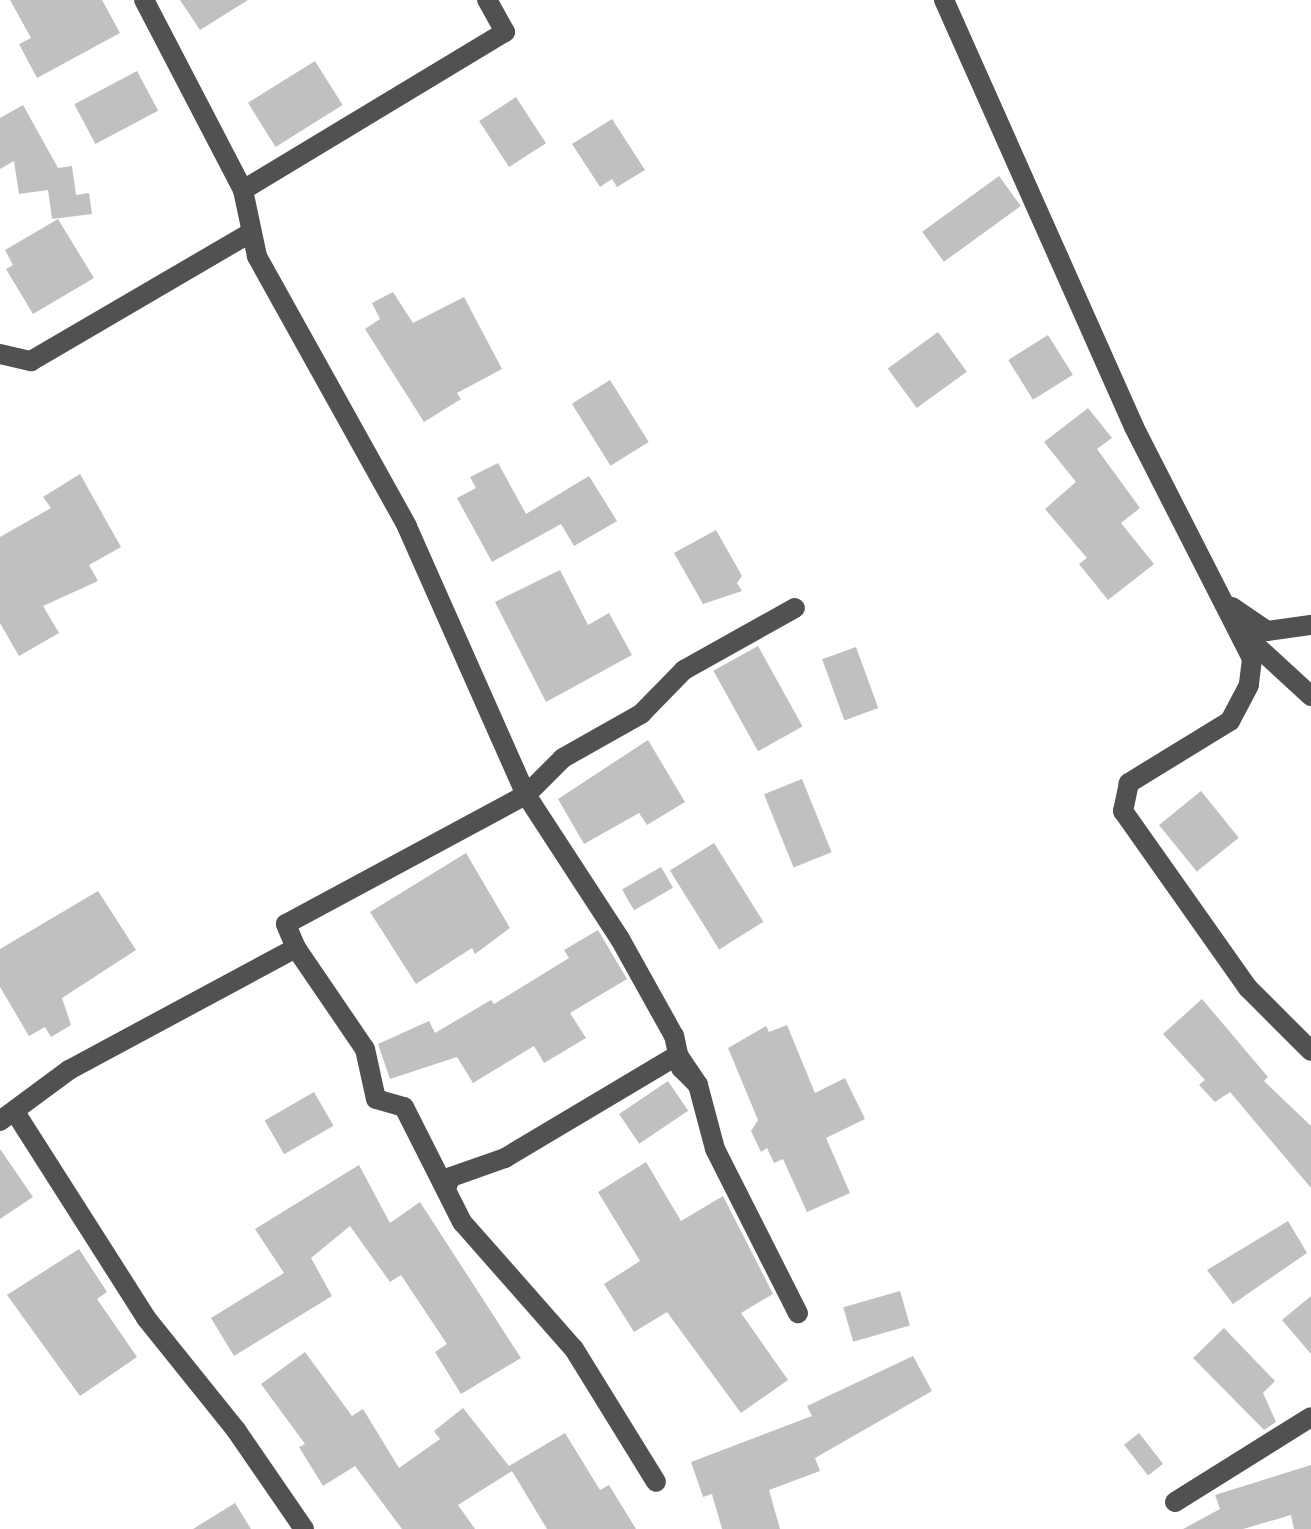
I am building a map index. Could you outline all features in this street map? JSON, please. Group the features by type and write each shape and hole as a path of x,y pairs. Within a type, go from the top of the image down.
{"street":[{"path":"144,0 243,190 250,233 407,526 526,794 620,939 674,1036 681,1068 698,1085"},
{"path":"243,190 505,32 488,0"},
{"path":"944,0 1142,445 1199,566 1243,632 1252,659 1241,705 1230,721 1129,783 1123,811 1248,988 1310,1047"},
{"path":"5,363 31,361 250,233"},
{"path":"1225,602 1267,631 1311,624"},
{"path":"656,1482 574,1349 462,1222 404,1107 376,1099 364,1049 296,948 286,924 526,794 563,758 641,714 684,670 795,608"},
{"path":"1243,632 1311,696"},
{"path":"296,948 69,1070 8,1116 146,1318 236,1430 304,1529"},
{"path":"446,1188 450,1177 505,1158 678,1055 698,1085 716,1149 798,1312"},
{"path":"1174,1502 1311,1416"}],"building":[{"path":"10,0 102,0 120,33 37,78 19,44 31,38"},
{"path":"180,0 248,0 200,30"},
{"path":"315,61 343,105 276,147 248,103"},
{"path":"137,71 158,111 95,144 74,104"},
{"path":"516,97 546,143 509,167 479,121"},
{"path":"23,105 58,168 72,166 76,195 89,193 92,214 52,219 48,190 19,194 14,161 0,169 0,118"},
{"path":"612,119 645,170 617,187 612,179 600,187 572,144"},
{"path":"999,176 1021,206 944,262 922,232"},
{"path":"58,219 94,278 33,314 6,269 13,265 5,250"},
{"path":"393,292 413,323 464,297 502,369 457,393 461,399 424,422 365,329 380,319 372,303"},
{"path":"938,332 967,372 917,408 888,368"},
{"path":"1048,335 1073,375 1033,400 1008,360"},
{"path":"610,380 649,442 611,466 572,404"},
{"path":"1088,408 1112,438 1097,449 1140,508 1121,523 1154,564 1108,600 1079,564 1087,558 1045,509 1076,482 1044,442"},
{"path":"498,463 526,514 589,476 617,521 574,546 561,524 492,562 457,498 476,488 470,477"},
{"path":"80,474 121,547 89,565 98,581 43,606 59,633 19,656 0,623 0,537 51,508 43,497"},
{"path":"716,530 742,576 737,583 742,591 703,604 674,553"},
{"path":"560,570 588,625 609,613 632,655 546,702 495,602"},
{"path":"758,646 803,726 758,751 713,671"},
{"path":"856,647 878,708 844,720 822,659"},
{"path":"648,740 685,802 647,825 639,813 584,844 558,799"},
{"path":"802,779 832,852 794,868 764,794"},
{"path":"1201,791 1239,838 1197,872 1159,825"},
{"path":"714,843 763,922 719,949 670,871"},
{"path":"466,853 510,928 475,954 472,948 416,984 370,912"},
{"path":"661,867 673,888 634,910 622,890"},
{"path":"98,891 136,950 62,998 71,1025 51,1037 45,1027 29,1036 0,987 0,949"},
{"path":"598,930 627,979 570,1013 586,1038 544,1063 534,1046 473,1083 457,1057 390,1079 378,1044 429,1021 435,1033 491,1000 494,1004 569,958 564,950"},
{"path":"1202,999 1268,1077 1264,1081 1311,1126 1311,1188 1230,1092 1215,1102 1199,1085 1205,1080 1163,1034"},
{"path":"787,1025 815,1093 845,1078 865,1119 826,1138 850,1193 807,1212 783,1159 774,1163 767,1148 761,1152 751,1131 758,1120 728,1048 766,1026 769,1032"},
{"path":"668,1081 688,1111 639,1144 619,1114"},
{"path":"314,1092 333,1126 284,1154 265,1120"},
{"path":"0,1149 33,1197 0,1219"},
{"path":"646,1162 681,1221 723,1196 773,1294 741,1313 788,1380 741,1413 667,1312 634,1332 604,1284 640,1261 598,1192"},
{"path":"359,1165 390,1223 420,1202 521,1358 461,1394 435,1352 447,1344 401,1275 390,1282 350,1226 311,1258 332,1296 234,1356 211,1318 284,1273 255,1229"},
{"path":"1288,1221 1307,1253 1233,1304 1207,1270"},
{"path":"79,1249 107,1292 97,1299 137,1357 80,1396 7,1295"},
{"path":"900,1291 910,1326 853,1342 843,1307"},
{"path":"1311,1296 1311,1354 1282,1320"},
{"path":"1224,1328 1275,1381 1263,1393 1276,1422 1264,1430 1193,1358"},
{"path":"305,1352 352,1416 363,1409 399,1468 440,1439 434,1431 463,1408 509,1466 565,1433 600,1490 609,1485 636,1529 547,1529 512,1471 458,1505 475,1529 402,1529 355,1466 323,1486 299,1447 305,1444 261,1384"},
{"path":"913,1356 932,1391 815,1458 820,1471 769,1490 780,1529 722,1529 712,1494 703,1497 691,1462 812,1416 807,1406"},
{"path":"1139,1433 1163,1464 1148,1475 1124,1445"},
{"path":"1311,1465 1311,1529 1294,1529 1291,1515 1243,1529 1183,1529 1220,1509 1215,1495"},
{"path":"235,1503 251,1529 193,1529"}]}
